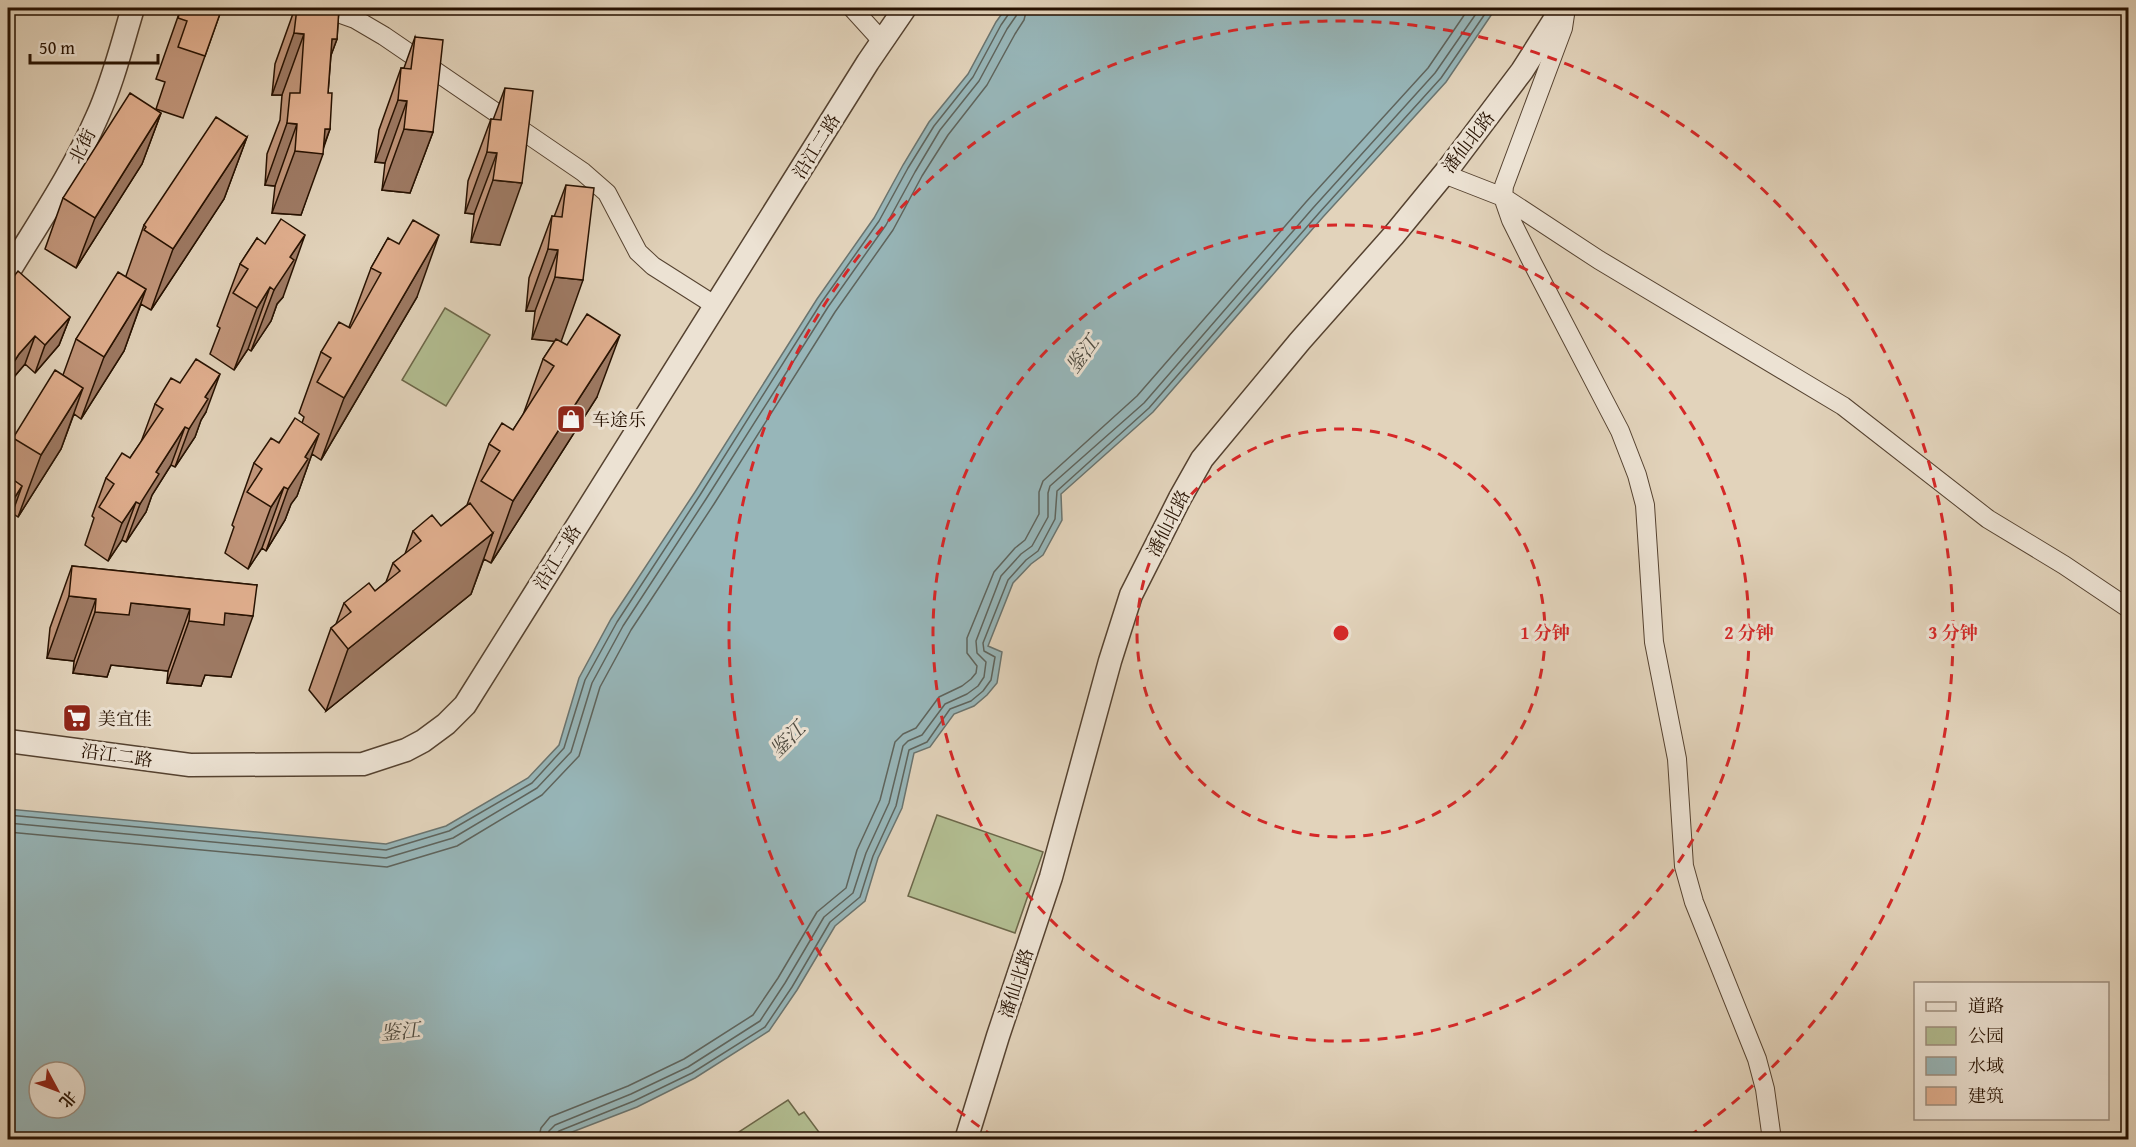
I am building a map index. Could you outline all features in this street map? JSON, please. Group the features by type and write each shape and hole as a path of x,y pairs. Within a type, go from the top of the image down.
{"street":[{"name":"北街","path":"8,273 65,179 106,97 133,8"},
{"path":"324,8 355,19 384,36 583,172 607,194 638,252 653,266 716,306"},
{"path":"852,8 882,41"},
{"name":"沿江二路","path":"8,741 190,765 363,764 406,750 446,724 465,705 882,41 905,8"},
{"path":"1564,8 1563,28 1552,61 1528,116 1504,186 1503,197 1511,220 1620,431 1637,475 1645,505 1654,642 1677,759 1684,866 1694,902 1757,1059 1765,1089 1772,1140"},
{"name":"潘仙北路","path":"966,1140 1051,877 1110,661 1131,595 1202,459 1444,174 1522,71 1564,8"},
{"path":"1444,174 1503,197 1599,260 1843,406 1988,519 2064,565 2128,608"}],"green space":[{"path":"445,308 490,335 446,406 402,380"},
{"path":"937,815 1043,852 1015,933 908,896"},
{"path":"788,1100 799,1115 804,1112 824,1139 728,1139"}],"water":[{"name":"鉴江","path":"1006,8 1496,8 1446,82 1323,217 1153,412 1061,494 1062,520 1043,555 1013,583 988,646 1002,652 997,683 974,706 954,714 930,747 914,753 902,808 878,858 865,901 835,926 797,990 769,1031 695,1078 637,1107 554,1139 46,1140 8,1136 8,809 386,844 446,826 528,778 559,745 579,678 611,619 695,492 817,299 874,218 929,122 968,74"}],"building":[{"path":"181,8 222,8 205,56 178,47 187,21 178,18"},
{"path":"297,8 339,8 337,39 332,39 328,93 332,93 330,129 325,129 323,154 295,151 297,124 287,123 290,93 300,93 304,34 294,33"},
{"path":"415,37 443,40 433,132 404,129 407,101 398,100 401,68 411,69"},
{"path":"505,88 533,91 522,183 493,180 497,153 487,152 491,119 501,120"},
{"path":"130,93 161,113 95,218 63,198"},
{"path":"216,117 247,137 173,249 144,230 146,227 144,225"},
{"path":"566,185 594,188 583,280 555,277 558,250 548,249 552,216 562,217"},
{"path":"281,219 305,235 290,257 294,260 274,290 270,287 257,308 233,293 248,269 240,264 257,238 265,244"},
{"path":"413,220 439,235 344,398 317,382 331,358 321,352 339,322 350,328 381,273 371,268 388,238 399,244"},
{"path":"18,271 70,317 45,345 35,336 8,371 8,284"},
{"path":"118,272 146,289 104,357 76,339"},
{"path":"587,314 620,335 513,501 481,481 500,451 489,444 502,423 513,430 554,366 543,359 556,339 567,345"},
{"path":"196,359 220,374 205,397 208,399 189,429 185,427 156,472 159,474 140,504 136,502 122,523 99,507 114,484 106,478 122,453 130,458 163,409 155,404 171,378 180,383"},
{"path":"55,370 83,388 41,455 13,438"},
{"path":"295,418 319,434 305,457 308,459 288,489 284,487 271,507 247,492 262,469 254,463 271,438 279,443"},
{"path":"8,476 22,486 8,508"},
{"path":"470,503 493,533 348,649 331,628 351,612 344,603 369,583 375,591 400,571 393,563 421,541 413,531 432,515 441,526"},
{"path":"72,566 257,585 253,616 225,613 224,625 189,621 190,609 131,603 129,615 95,612 96,599 69,596"}],"place":[{"name":"车途乐","path":"571,419"},
{"name":"美宜佳","path":"77,718"}]}
